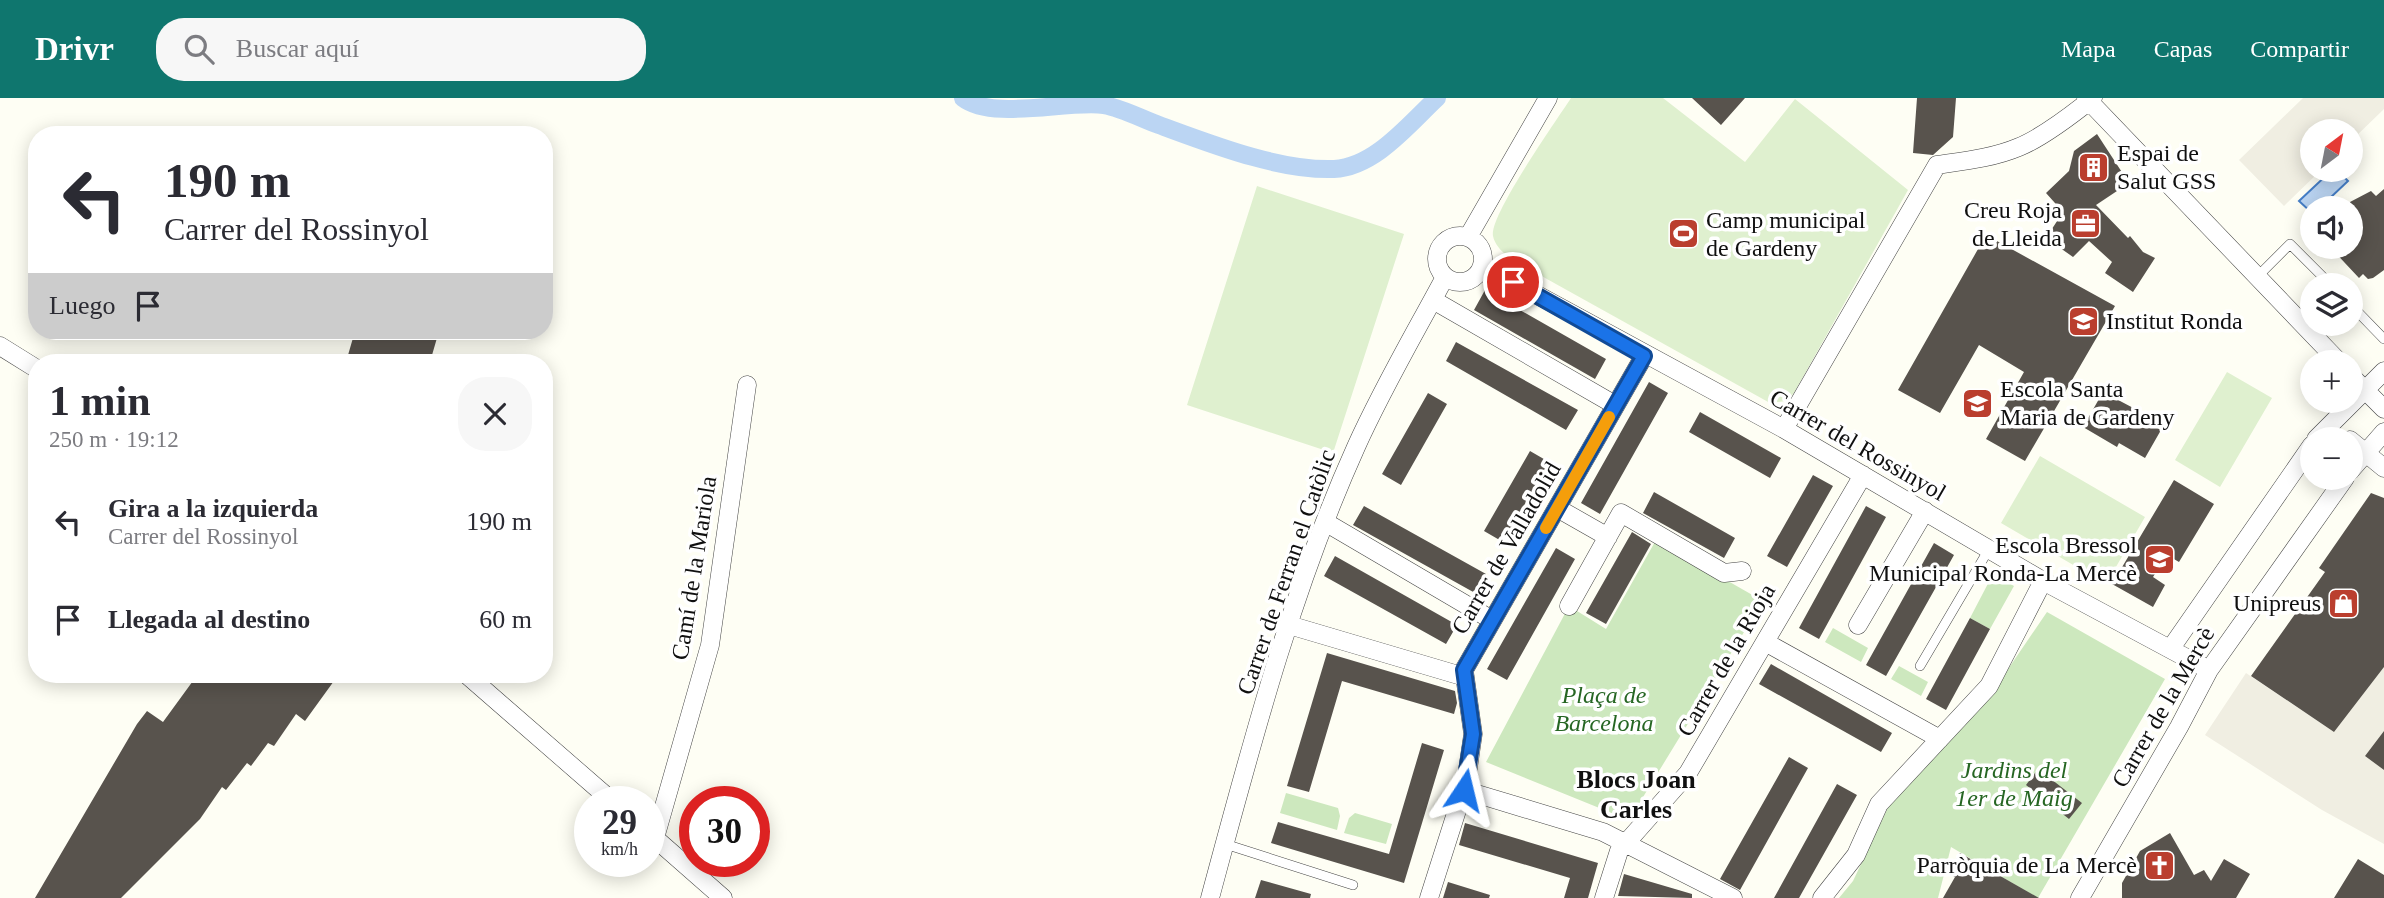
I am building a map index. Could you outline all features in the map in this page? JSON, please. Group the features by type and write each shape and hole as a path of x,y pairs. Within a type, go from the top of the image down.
{"street":[{"path":"1468,237 1548,98"},
{"path":"1784,429 1937,165 2019,147 2089,99 2327,350"},
{"path":"1453,236 1468,237 1479,246 1482,265 1478,273 1466,281 1445,277 1437,265 1437,251 1453,236"},
{"name":"Carrer del Rossinyol","path":"1482,265 1644,356 1784,429 2043,581 2209,670"},
{"name":"Carrer de Ferran el Catòlic","path":"1210,898 1289,625 1325,522 1357,446 1445,277"},
{"path":"1433,300 1615,405"},
{"path":"0,346 28,363"},
{"name":"Carrer de Valladolid","path":"1429,898 1464,790 1473,734 1464,670 1644,356"},
{"path":"2384,371 2363,389 2384,409"},
{"name":"Camí de la Mariola","path":"665,793 710,645 747,385"},
{"path":"2326,427 2339,413"},
{"path":"2330,422 2336,427"},
{"path":"2363,455 2384,432"},
{"path":"2365,452 2384,468"},
{"name":"Carrer de la Mercè","path":"2171,648 2300,462"},
{"name":"Carrer de la Rioja","path":"1604,898 1614,862 1627,842 1689,773 1863,475"},
{"name":"Carrer de la Mercè","path":"2080,898 2209,670 2336,490"},
{"path":"1557,508 1608,537"},
{"path":"1858,625 1925,511"},
{"path":"1569,606 1621,513 1724,573 1742,571"},
{"path":"1325,522 1492,620"},
{"path":"1822,898 1856,855 1879,804 1989,686 2043,581"},
{"path":"1289,625 1465,677"},
{"path":"1765,642 1940,739"},
{"path":"476,683 595,786"},
{"path":"1464,790 1603,832 1627,842 1727,896"},
{"name":"Camí de la Mariola","path":"665,847 723,898"}],"lane":[{"path":"2257,277 2290,244 2319,273"},
{"path":"2363,317 2384,339"},
{"path":"1920,666 1989,549"},
{"path":"1225,844 1353,885"}],"green space":[{"path":"1571,98 1663,98 1745,162 1795,99 1908,190 1794,393 1786,401 1770,403 1509,258 1497,246 1493,236 1501,209"},
{"path":"1257,186 1404,234 1333,453 1187,405"},
{"path":"2227,372 2272,398 2220,487 2175,460"},
{"path":"2040,456 2145,517 2106,584 2001,523"},
{"name":"Plaça de Barcelona","path":"1656,540 1763,601 1629,820 1486,762 1569,606 1606,629"},
{"path":"1993,574 2014,586 1990,629 1970,618"},
{"name":"Jardins del 1er de Maig","path":"2047,612 2165,679 2038,898 1951,847 1938,898 1839,898 1853,881 1892,799 1989,697"},
{"path":"1833,628 1868,648 1861,662 1825,642"},
{"path":"1899,666 1928,682 1921,696 1891,679"},
{"path":"1286,793 1338,808 1340,816 1337,830 1280,813"},
{"path":"1355,813 1392,824 1386,844 1344,833 1349,818"}],"shaded area":[{"path":"2303,98 2384,98 2384,109 2363,129 2363,119 2300,119 2300,182 2309,182 2284,206 2239,160"},
{"path":"2384,667 2384,731 2365,756 2384,770 2384,844 2322,810 2205,735 2246,673 2334,732"}],"water":[{"path":"2319,182 2347,182 2332,196 2304,196"}],"building":[{"path":"1692,98 1745,98 1721,125"},
{"path":"1917,98 1956,98 1953,137 1933,155 1913,153"},
{"name":"Creu Roja de Lleida","path":"2097,134 2129,183 2096,205 2128,238 2130,236 2143,252 2155,258 2133,292 2105,273 2112,262 2089,241 2073,257 2046,238 2063,212 2046,193 2069,171 2074,151"},
{"path":"2384,189 2384,270 2368,279 2363,273 2354,273 2341,259 2363,259 2361,196 2371,191 2376,196"},
{"path":"1986,235 2115,306 2025,461 1986,439 2024,372 1979,345 1940,413 1898,390"},
{"path":"1485,290 1606,359 1595,379 1474,310"},
{"path":"352,340 436,340 432,354 348,354"},
{"path":"1456,342 1578,410 1566,430 1446,361"},
{"path":"1649,382 1668,393 1600,514 1581,503"},
{"path":"2103,392 2139,411 2136,416 2161,430 2145,458 2119,443 2117,447 2083,427"},
{"path":"1428,393 1447,404 1401,485 1382,474"},
{"path":"1700,412 1781,458 1770,478 1689,432"},
{"path":"1530,451 1549,462 1503,542 1484,531"},
{"path":"1813,475 1833,486 1787,567 1767,556"},
{"path":"2174,480 2214,504 2179,562 2167,555 2153,577 2165,585 2153,607 2112,584"},
{"path":"1654,492 1735,538 1724,558 1643,513"},
{"name":"Unipreus","path":"2371,493 2384,498 2384,667 2334,732 2251,676 2325,572 2319,568"},
{"path":"1364,506 1486,574 1475,593 1353,525"},
{"path":"1866,506 1886,517 1819,639 1799,628"},
{"path":"1632,532 1651,544 1606,624 1586,613"},
{"path":"1934,543 1954,555 1886,676 1866,665"},
{"path":"1556,548 1575,559 1507,680 1487,669"},
{"path":"1335,556 1457,625 1446,644 1324,576"},
{"path":"1970,618 1990,629 1946,710 1926,699"},
{"path":"1327,653 1455,691 1457,703 1454,714 1342,681 1309,792 1287,786"},
{"path":"1771,664 1892,733 1881,752 1759,684"},
{"path":"191,683 332,683 305,721 296,714 274,746 268,743 251,766 247,763 226,790 222,787 200,819 121,898 35,898 137,724 147,711 163,722"},
{"path":"2384,731 2384,770 2365,756"},
{"path":"1422,743 1444,750 1404,883 1271,843 1278,822 1389,854"},
{"path":"1789,757 1808,768 1740,890 1720,879"},
{"path":"2038,769 2082,803 2069,819 2026,785"},
{"path":"1837,784 1857,795 1799,898 1774,898"},
{"path":"1465,823 1598,863 1588,898 1564,898 1570,878 1459,845"},
{"name":"Parròquia de La Mercè","path":"2170,833 2194,875 2204,870 2211,881 2224,859 2250,874 2236,898 2122,898 2122,883 2140,851"},
{"path":"1960,853 2039,898 1943,898 1955,877 1948,873"},
{"path":"2358,859 2384,875 2384,898 2334,898"},
{"path":"1624,874 1692,894 1692,898 1618,896"},
{"path":"1261,880 1311,894 1310,898 1255,898"},
{"path":"1448,882 1490,895 1489,898 1443,898"}],"waterway":[{"path":"963,98 976,105 1011,109 1104,105 1245,155 1291,166 1334,169 1363,161 1377,153 1437,98"}],"slow traffic":[{"path":"1546,528 1609,417"}],"place":[{"name":"Espai de Salut GSS","path":"2094,167"},
{"name":"Creu Roja de Lleida","path":"2085,224"},
{"name":"Camp municipal de Gardeny","path":"1683,234"},
{"name":"Institut Ronda","path":"2083,321"},
{"name":"Escola Santa Maria de Gardeny","path":"1977,403"},
{"name":"Escola Bressol Municipal Ronda-La Mercè","path":"2160,559"},
{"name":"Unipreus","path":"2344,603"},
{"name":"Parròquia de La Mercè","path":"2160,865"}],"district":[{"name":"Blocs Joan Carles","path":"1636,794"}],"route":[{"path":"1464,790 1473,734 1464,670 1644,356 1513,282"}]}
